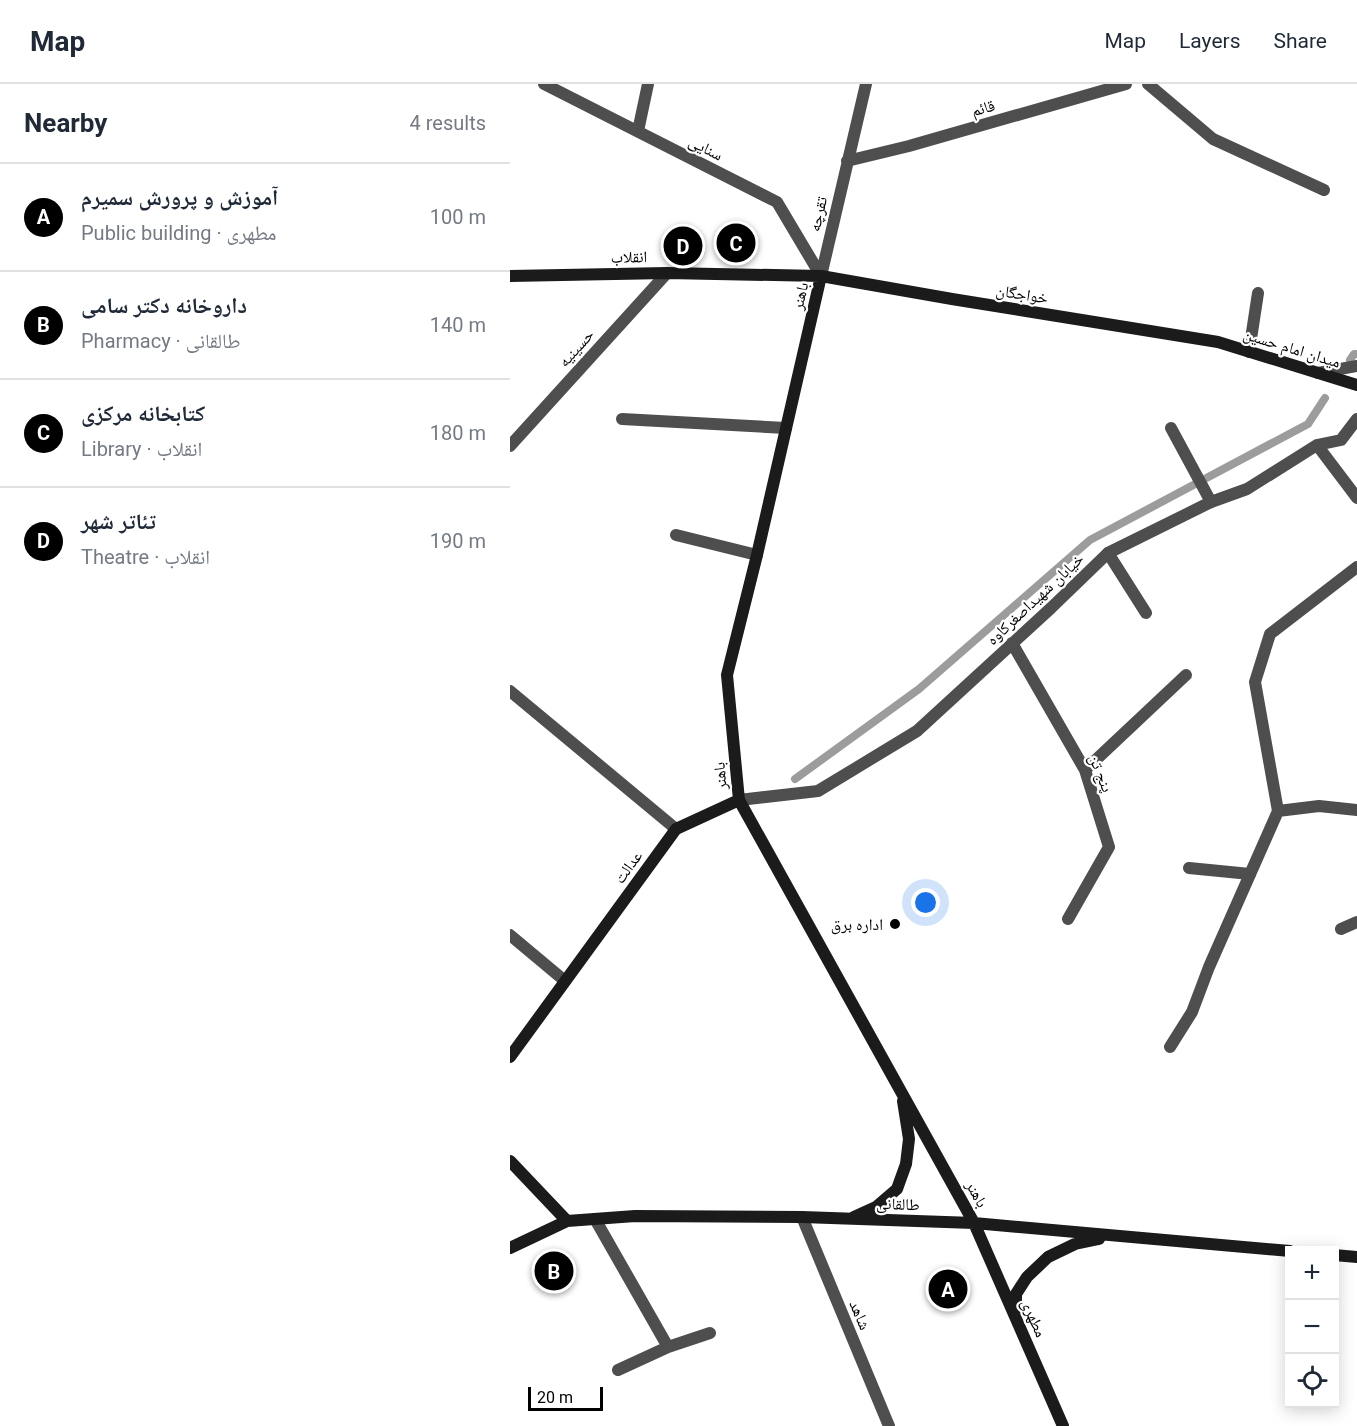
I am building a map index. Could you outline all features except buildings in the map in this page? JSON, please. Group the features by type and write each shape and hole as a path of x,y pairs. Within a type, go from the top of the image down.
{"main road":[{"name":"انقلاب","path":"510,276 667,273 821,276"},
{"name":"خواجگان","path":"821,276 1218,342"},
{"name":"باهنر","path":"821,276 727,675 739,800 975,1223"},
{"name":"میدان امام حسین","path":"1218,342 1357,385"},
{"name":"عدالت","path":"510,1057 676,829 739,800"},
{"path":"850,1218 876,1207 897,1189 906,1164 909,1139 900,1087"},
{"path":"510,1161 567,1221"},
{"name":"طالقانی","path":"510,1248 567,1221 635,1216 802,1217 975,1223 1285,1251"},
{"name":"مطهری","path":"975,1223 1063,1426"},
{"path":"1016,1317 1016,1293 1027,1277 1048,1257 1075,1244 1109,1236"},
{"path":"1339,1255 1357,1257"}],"street":[{"name":"سنایی","path":"544,84 777,202 821,276"},
{"path":"638,131 648,84"},
{"path":"847,160 866,84"},
{"name":"قائم","path":"847,160 909,146 1126,84"},
{"path":"1148,84 1213,139 1324,190"},
{"name":"تقرچه","path":"821,276 847,160"},
{"name":"حسینیه","path":"510,446 667,273"},
{"path":"1249,352 1258,293"},
{"path":"1318,373 1357,366"},
{"path":"622,419 786,428"},
{"name":"خیابان شهیداصغرکاوه","path":"739,800 818,791 917,731 1108,553 1211,502 1247,489 1317,445 1341,440 1357,419"},
{"path":"1171,428 1211,502"},
{"path":"1317,445 1357,498"},
{"path":"676,535 757,555"},
{"path":"1108,553 1146,614"},
{"path":"1170,1047 1192,1012 1209,967 1278,811 1255,682 1270,634 1357,567"},
{"name":"پنج تن","path":"1012,644 1084,770 1109,847 1068,919"},
{"path":"1084,770 1186,675"},
{"path":"510,691 676,829"},
{"path":"1278,811 1319,806 1357,810"},
{"path":"1189,868 1250,874"},
{"path":"1341,929 1357,922"},
{"path":"510,935 566,981"},
{"name":"شاهد","path":"802,1217 889,1426"},
{"path":"595,1219 668,1347"},
{"path":"618,1370 668,1347 710,1333"}],"waterway":[{"path":"1350,360 1354,354 1357,354"},
{"path":"795,779 919,689 1090,540 1308,424 1325,398"}],"place":[{"name":"کتابخانه مرکزی","path":"736,243"},
{"name":"تئاتر شهر","path":"683,246"},
{"name":"اداره برق","path":"895,924"},
{"name":"داروخانه دکتر سامی","path":"554,1271"},
{"name":"آموزش و پرورش سمیرم","path":"948,1289"}]}
